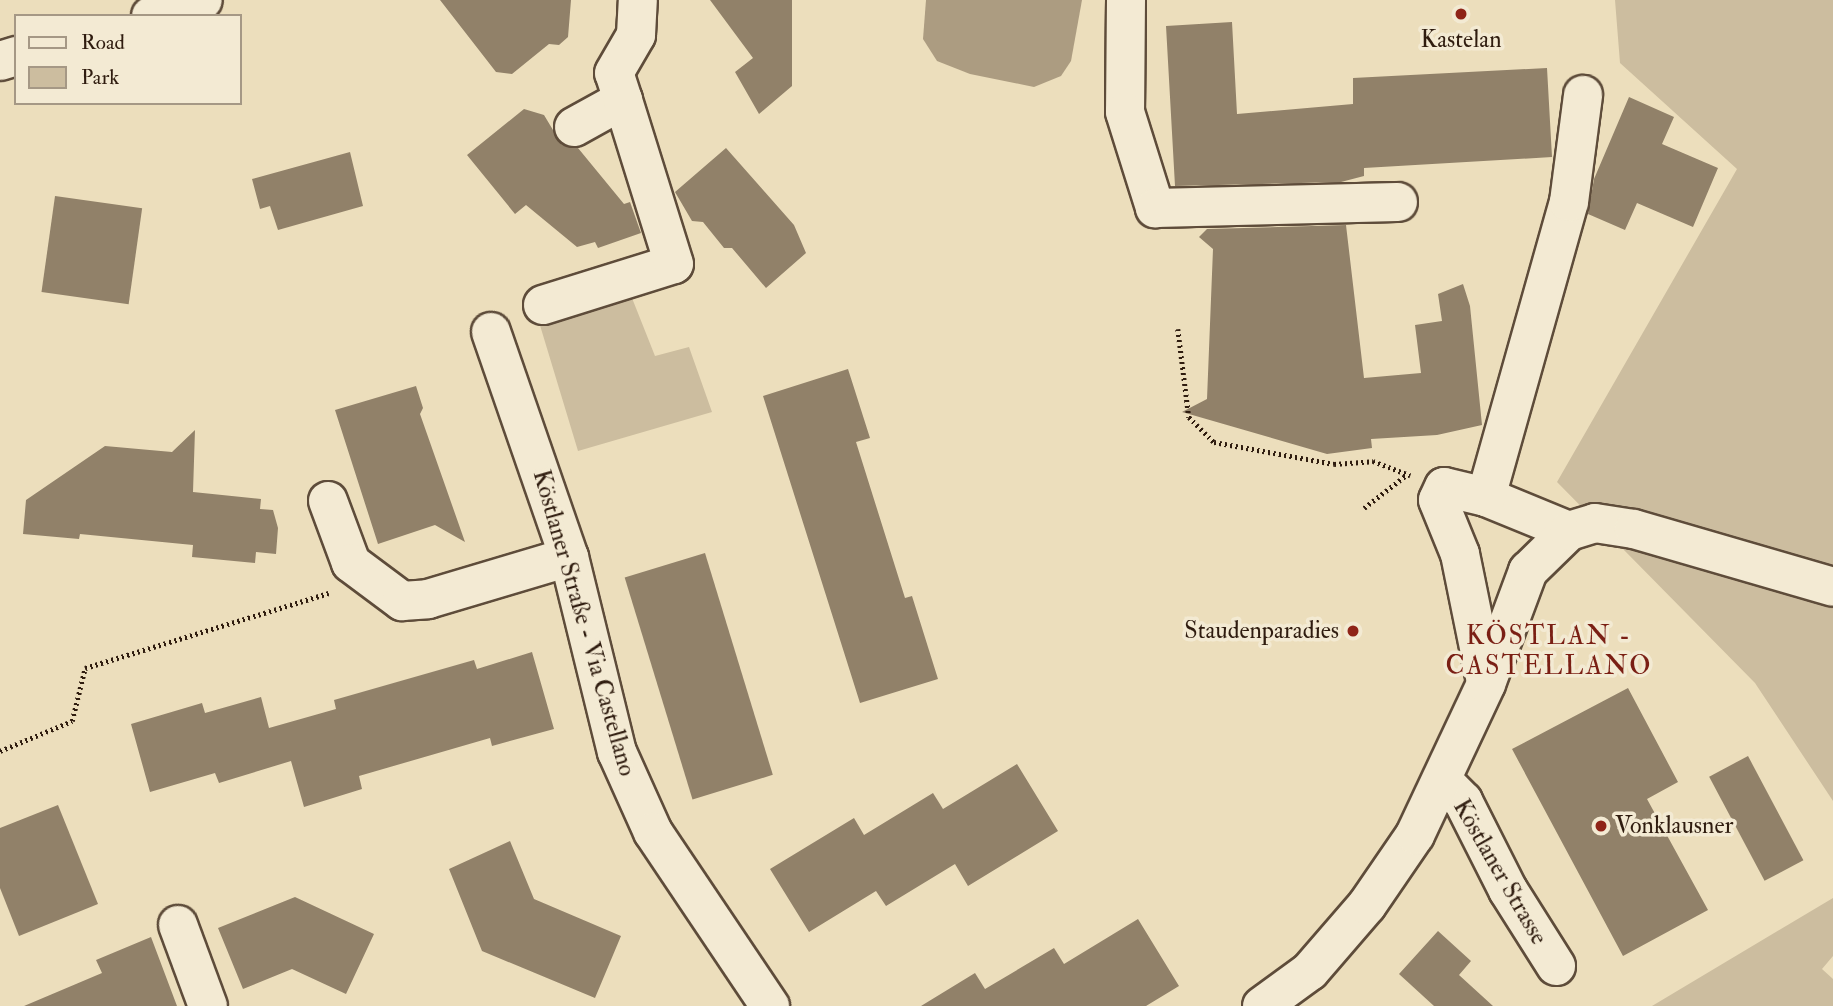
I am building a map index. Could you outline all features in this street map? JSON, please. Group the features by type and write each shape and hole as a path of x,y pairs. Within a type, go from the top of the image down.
{"street":[{"path":"158,14 203,0"},
{"path":"543,305 674,264 614,73 636,35 638,0"},
{"path":"1126,0 1125,112 1155,208 1398,202"},
{"path":"1486,497 1569,202 1583,95"},
{"path":"574,127 623,100"},
{"name":"Köstlaner Straße - Via Castellano","path":"491,332 569,557 617,752 653,832 770,1006"},
{"path":"1486,684 1460,554 1438,500 1444,487 1486,497 1569,531"},
{"path":"328,501 351,563 370,580 402,601 428,599 569,557"},
{"path":"1262,1006 1310,971 1367,905 1415,835 1486,684 1528,571 1569,531 1595,523 1634,529 1833,587"},
{"name":"Köstlaner Strasse","path":"1442,780 1463,801 1508,890 1556,966"},
{"path":"178,925 208,1006"}],"path":[{"path":"1178,328 1188,418 1214,442 1334,464 1373,461 1444,487"},
{"path":"1364,508 1408,474"},
{"path":"0,751 72,721 85,668 370,580"}],"green space":[{"path":"1615,0 1833,0 1833,801 1755,683 1557,482 1737,169 1620,63"},
{"path":"630,293 655,356 689,347 712,412 578,451 539,322"},
{"path":"1833,898 1833,956 1822,969 1833,979 1833,1006 1652,1006"}],"shaded area":[{"path":"926,0 1082,0 1071,61 1061,76 1034,87 970,74 937,61 923,39"}],"building":[{"path":"440,0 571,0 568,37 559,45 549,44 512,74 496,72"},
{"path":"710,0 792,0 792,86 759,114 735,72 753,58"},
{"path":"1232,22 1237,114 1353,104 1353,78 1547,68 1552,157 1364,168 1364,176 1341,182 1175,186 1166,26"},
{"path":"1629,97 1674,117 1662,144 1718,168 1693,227 1637,203 1625,230 1588,214 1594,179"},
{"path":"524,109 544,115 562,145 578,148 624,204 630,202 641,233 598,248 595,242 577,247 526,205 515,214 467,155"},
{"path":"726,148 794,225 806,253 766,288 732,248 724,248 703,222 692,221 675,192"},
{"path":"350,152 363,206 278,230 270,206 260,209 252,179"},
{"path":"55,196 142,208 129,304 42,292"},
{"path":"1346,225 1364,378 1421,373 1415,325 1442,321 1438,294 1463,284 1470,306 1482,425 1437,435 1371,439 1372,448 1327,454 1182,412 1207,399 1213,249 1199,237 1207,229"},
{"path":"848,369 870,438 856,442 905,598 912,596 938,679 860,703 763,396"},
{"path":"416,386 423,408 420,414 465,542 435,525 378,544 335,410"},
{"path":"195,430 193,492 261,499 260,509 273,510 278,528 276,554 256,552 255,563 192,557 193,545 80,534 79,539 23,534 26,500 105,446 172,452"},
{"path":"705,553 773,775 693,799 625,578"},
{"path":"532,652 554,729 492,746 490,738 359,776 362,789 304,807 291,761 219,783 215,773 150,792 131,724 202,703 205,713 261,697 269,728 336,709 334,700 474,660 477,669"},
{"path":"1628,688 1678,782 1647,799 1708,910 1623,956 1512,749"},
{"path":"1748,756 1803,860 1765,881 1709,777"},
{"path":"1017,764 1058,831 968,886 955,864 886,906 876,891 809,932 770,869 854,818 864,835 933,793 943,809"},
{"path":"58,805 98,904 19,936 0,888 0,828"},
{"path":"510,841 534,899 621,936 595,998 482,951 449,869"},
{"path":"295,897 374,934 346,994 292,969 243,989 218,928"},
{"path":"1138,919 1179,986 1146,1006 921,1006 975,973 985,989 1054,948 1064,964"},
{"path":"1438,931 1471,961 1459,975 1493,1006 1434,1006 1399,974"},
{"path":"151,937 177,1006 24,1006 102,973 96,960"}],"place":[{"name":"Kastelan","path":"1461,14"},
{"name":"Staudenparadies","path":"1353,631"},
{"name":"Vonklausner","path":"1601,826"}],"district":[{"name":"KÖSTLAN - CASTELLANO","path":"1549,652"}]}
